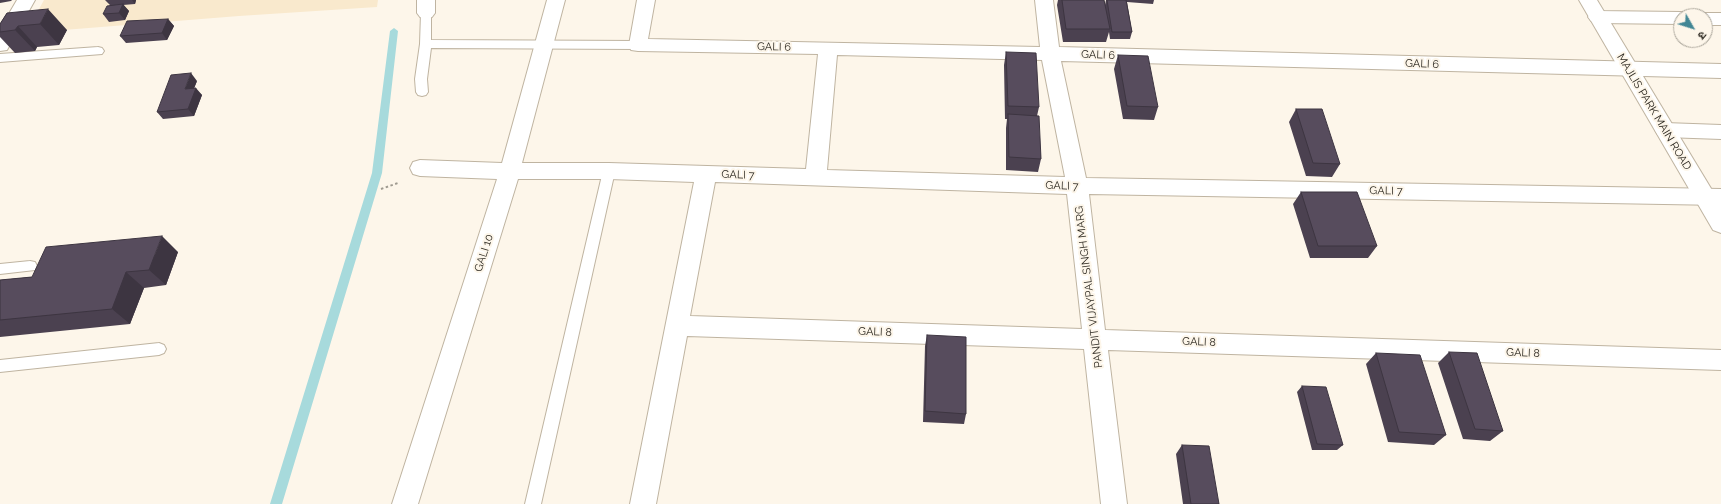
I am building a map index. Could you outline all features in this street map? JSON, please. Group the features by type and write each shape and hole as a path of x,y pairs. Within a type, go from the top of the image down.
{"street":[{"path":"0,45 26,0"},
{"name":"GALI 10","path":"405,504 510,171 556,0"},
{"path":"638,45 646,0"},
{"name":"PANDIT VIJAYPAL SINGH MARG","path":"1044,0 1050,54 1076,186 1114,504"},
{"name":"MAJLIS PARK MAIN ROAD","path":"1588,0 1665,130 1713,197 1721,224"},
{"path":"1634,0 1646,18"},
{"path":"1598,17 1673,18"},
{"name":"GALI 6","path":"638,45 828,48 1721,72"},
{"path":"816,178 828,48"},
{"path":"1665,130 1721,132"},
{"name":"GALI 7","path":"420,168 510,171 610,171 1076,186 1713,197"},
{"path":"643,504 706,174"},
{"name":"GALI 8","path":"677,326 1721,360"}],"lane":[{"path":"422,92 421,79 426,44 426,6"},
{"path":"426,44 638,45"},
{"path":"0,58 98,51"},
{"path":"533,504 610,171"},
{"path":"0,269 30,266"},
{"path":"0,366 159,349"}],"shaded area":[{"path":"44,0 378,0 377,7 239,16 26,33"}],"building":[{"path":"1062,0 1104,0 1110,29 1066,29"},
{"path":"1107,0 1126,0 1132,32 1112,32"},
{"path":"123,4 119,13 103,14 107,6"},
{"path":"48,9 40,24 18,26 15,30 0,32 0,24 7,13"},
{"path":"168,19 162,33 120,36 127,21"},
{"path":"1006,52 1036,53 1039,107 1008,106"},
{"path":"1118,55 1148,56 1158,107 1127,106"},
{"path":"191,73 185,89 196,88 188,109 157,112 171,75"},
{"path":"1296,109 1322,109 1340,164 1313,163"},
{"path":"1008,114 1039,116 1041,159 1009,157"},
{"path":"1301,192 1357,192 1377,246 1318,246"},
{"path":"162,236 149,270 126,272 112,309 0,320 0,280 32,277 46,247"},
{"path":"927,335 966,337 966,414 925,411"},
{"path":"1449,352 1477,353 1503,431 1475,429"},
{"path":"1376,353 1420,355 1446,435 1399,432"},
{"path":"1302,386 1326,387 1343,445 1317,444"},
{"path":"1182,445 1209,446 1219,504 1191,504"}],"waterway":[{"path":"276,504 377,173 394,31"}]}
